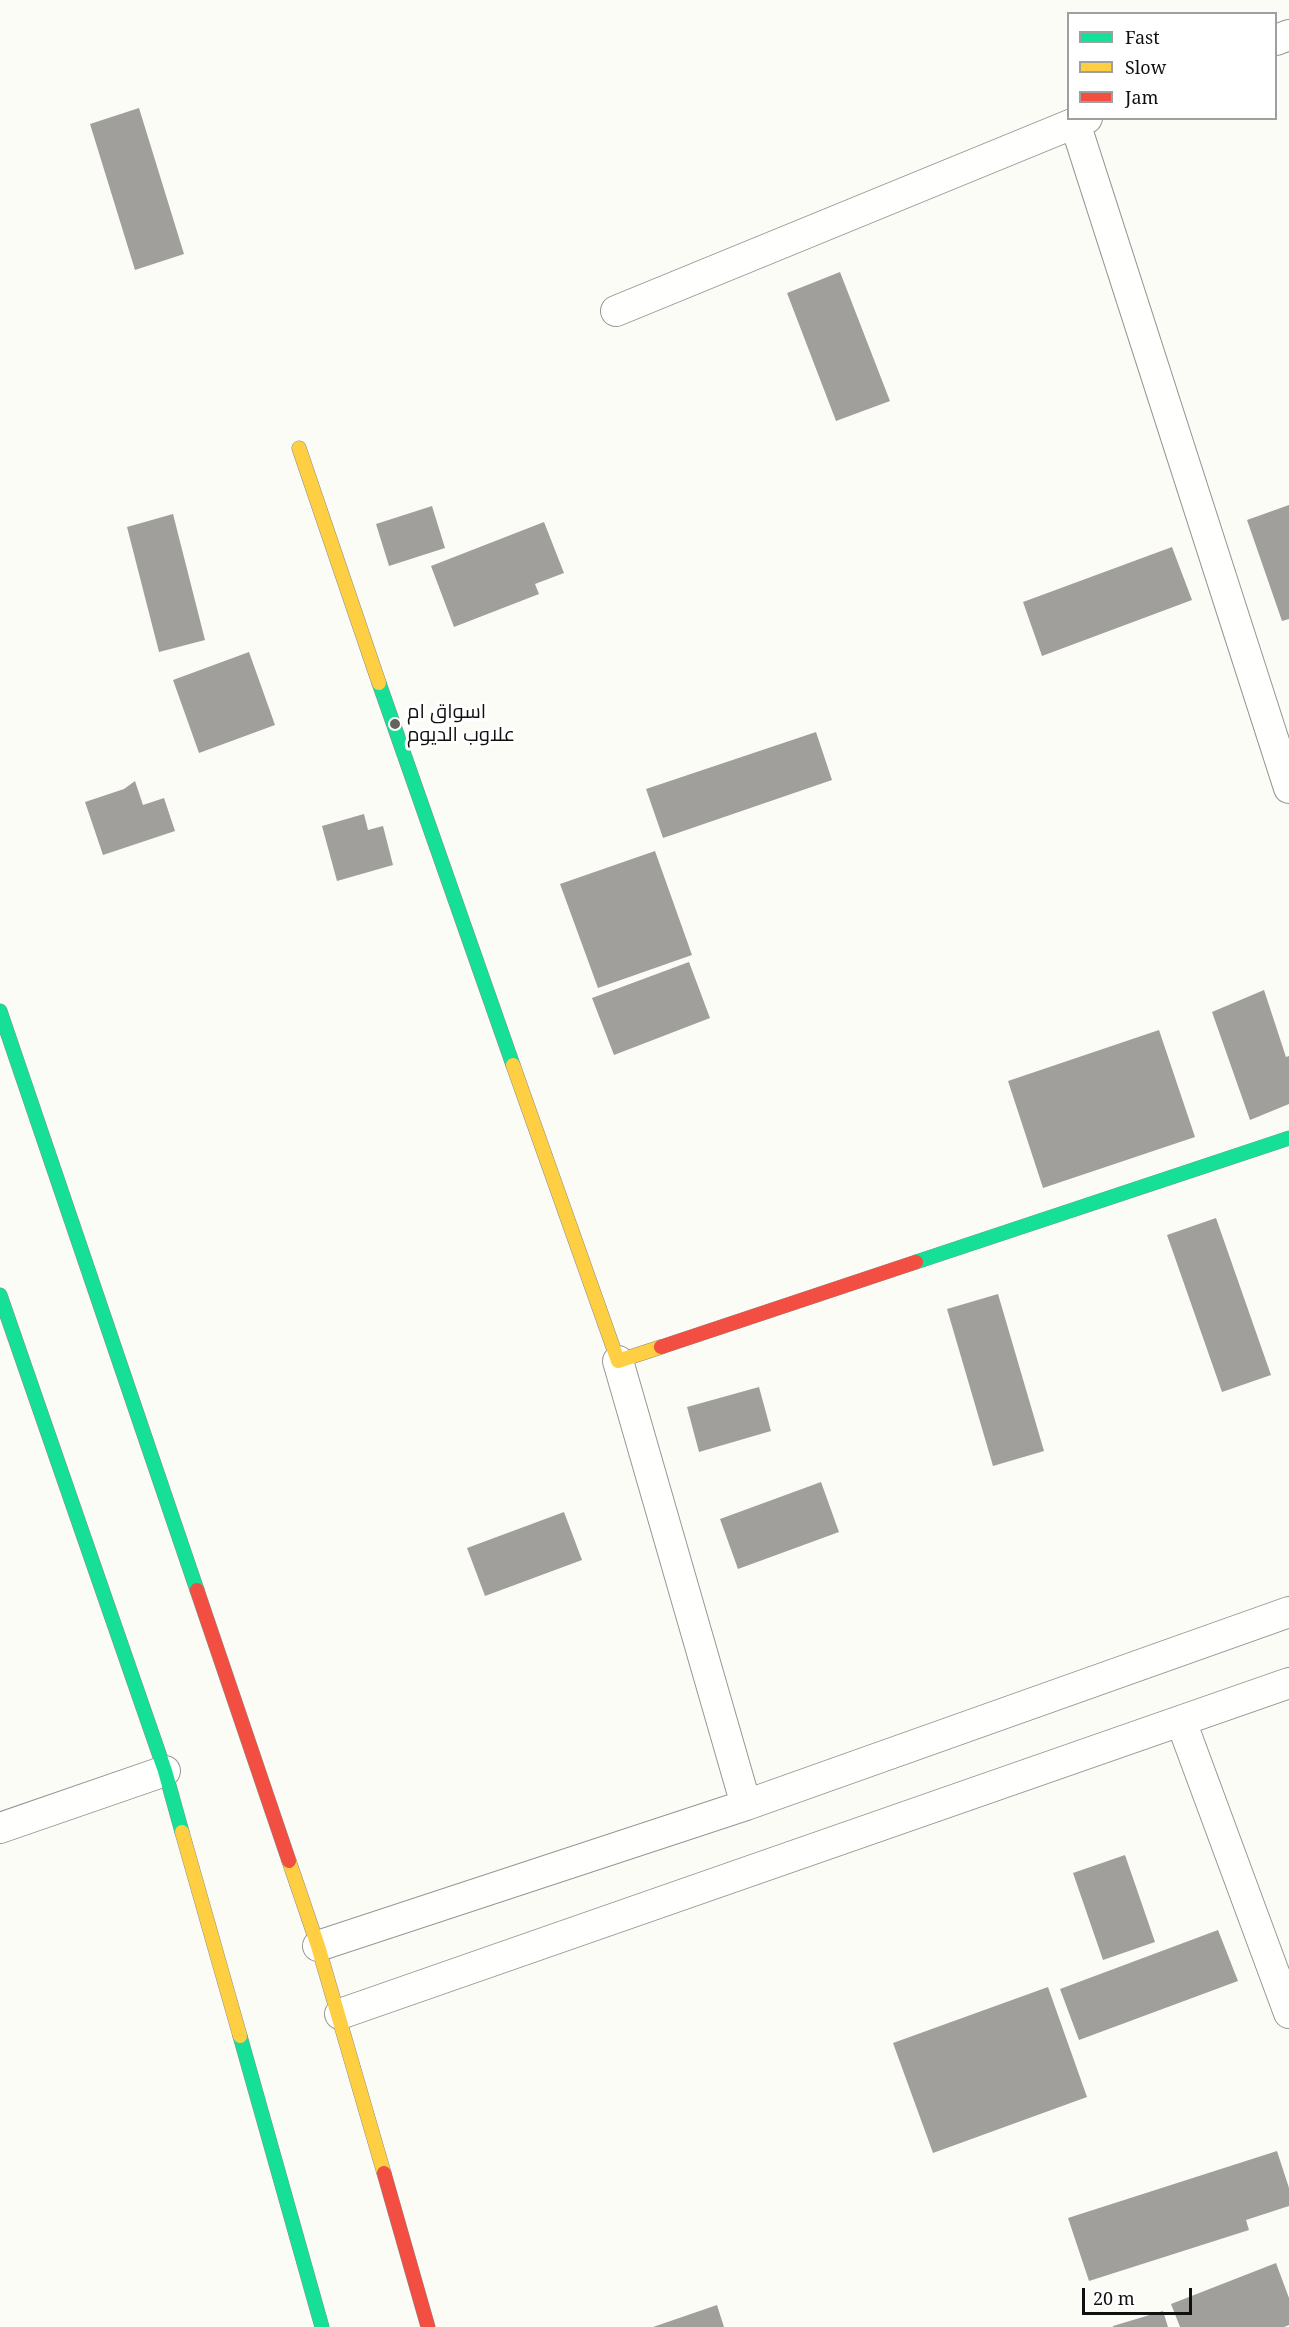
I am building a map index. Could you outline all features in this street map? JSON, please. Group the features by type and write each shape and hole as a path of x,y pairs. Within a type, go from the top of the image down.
{"main road":[{"path":"299,448 410,775 618,1361 1289,1138"},
{"path":"0,1011 318,1946 428,2327"},
{"path":"0,1295 165,1771 322,2327"}],"street":[{"path":"616,311 1081,121 1289,788"},
{"path":"618,1361 746,1805"},
{"path":"318,1946 746,1805 1289,1612"},
{"path":"339,2014 1289,1683"},
{"path":"1181,1721 1289,2013"},
{"path":"0,1827 165,1771"}],"building":[{"path":"139,108 184,254 135,270 90,124"},
{"path":"840,272 890,401 836,421 787,293"},
{"path":"1289,505 1289,619 1282,621 1247,520"},
{"path":"432,506 445,548 389,566 376,524"},
{"path":"173,514 205,640 159,652 127,527"},
{"path":"544,522 564,573 535,584 539,594 454,627 431,566"},
{"path":"1172,547 1192,600 1042,656 1023,602"},
{"path":"249,652 275,725 199,753 173,680"},
{"path":"816,732 832,780 663,838 646,789"},
{"path":"135,781 143,805 164,798 175,831 103,855 85,802 124,789"},
{"path":"364,814 368,830 383,826 393,865 337,881 322,826"},
{"path":"655,851 692,955 598,988 560,884"},
{"path":"689,962 710,1018 614,1055 592,998"},
{"path":"1264,990 1286,1057 1289,1056 1289,1104 1250,1120 1212,1012"},
{"path":"1159,1030 1195,1137 1043,1188 1008,1081"},
{"path":"1216,1218 1271,1375 1222,1392 1167,1235"},
{"path":"998,1294 1044,1451 993,1466 947,1309"},
{"path":"759,1387 771,1431 699,1452 687,1407"},
{"path":"821,1482 839,1532 738,1569 720,1519"},
{"path":"564,1512 582,1560 485,1596 467,1548"},
{"path":"1125,1855 1155,1942 1103,1960 1073,1873"},
{"path":"1218,1930 1238,1981 1079,2040 1060,1989"},
{"path":"1048,1987 1087,2097 933,2153 893,2043"},
{"path":"1277,2151 1289,2188 1289,2206 1246,2220 1249,2230 1089,2281 1068,2218"},
{"path":"1276,2263 1289,2298 1289,2325 1284,2327 1180,2327 1171,2304"},
{"path":"717,2305 724,2327 653,2327"},
{"path":"1163,2311 1168,2327 1113,2327 1113,2326"}],"traffic: fast":[{"path":"379,683 513,1065"},
{"path":"0,1011 197,1590"},
{"path":"916,1262 1289,1138"},
{"path":"0,1295 165,1771 182,1832"},
{"path":"240,2036 322,2327"}],"traffic: slow":[{"path":"299,448 379,683"},
{"path":"513,1065 618,1361 661,1347"},
{"path":"182,1832 240,2036"},
{"path":"289,1861 318,1946 384,2173"}],"traffic: jam":[{"path":"661,1347 916,1262"},
{"path":"197,1590 289,1861"},
{"path":"384,2173 428,2327"}],"place":[{"name":"اسواق ام علاوب الديوم","path":"395,724"}]}
